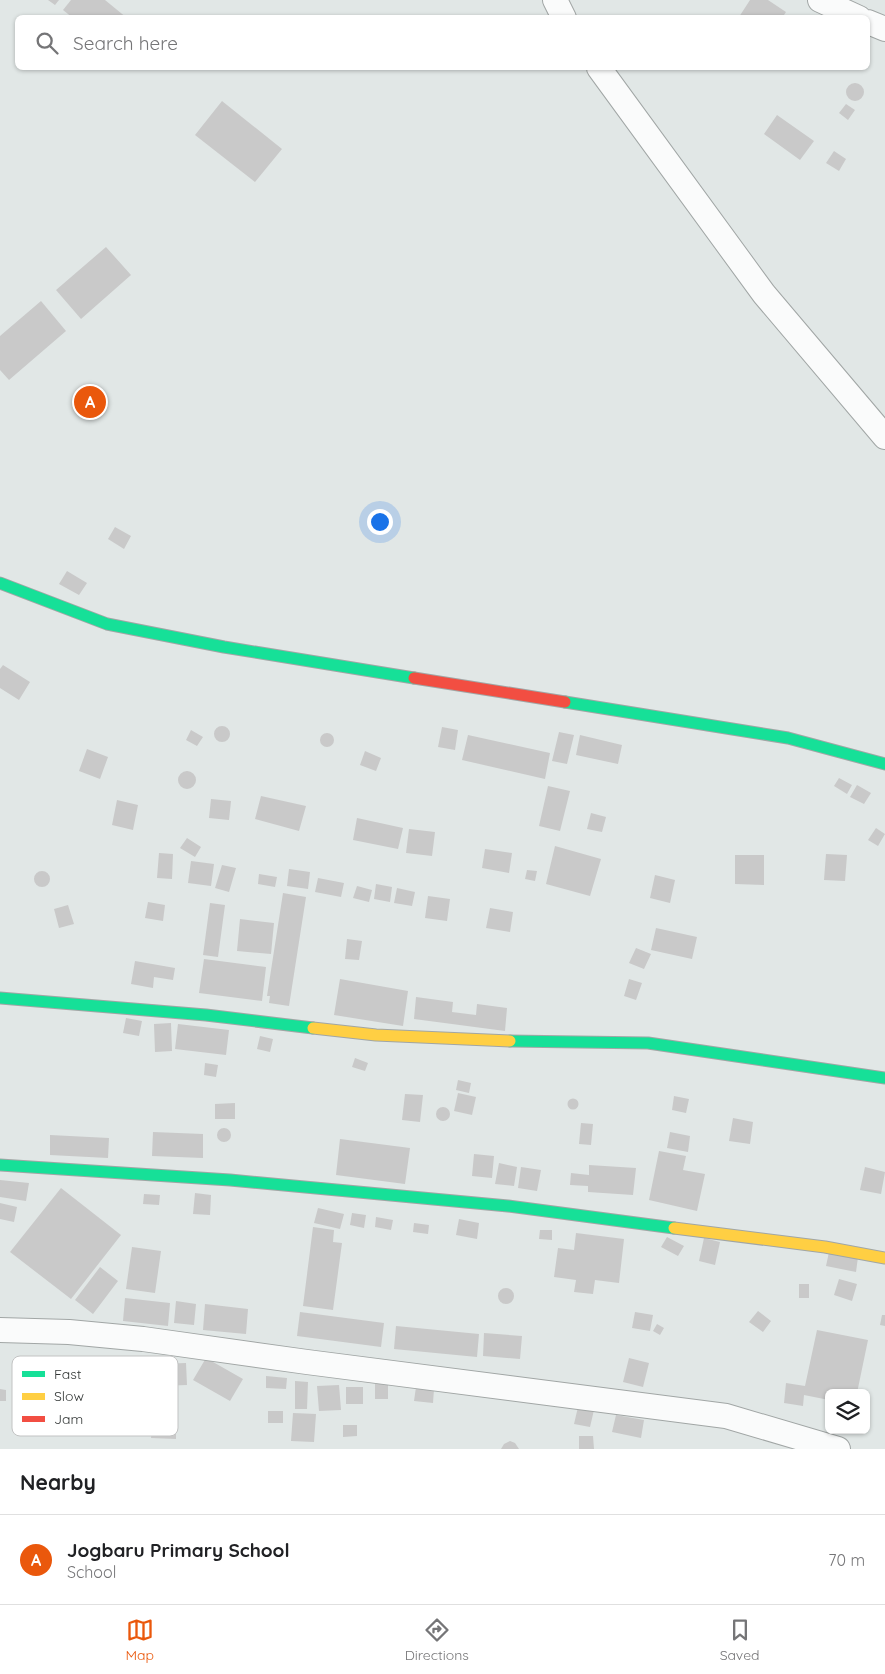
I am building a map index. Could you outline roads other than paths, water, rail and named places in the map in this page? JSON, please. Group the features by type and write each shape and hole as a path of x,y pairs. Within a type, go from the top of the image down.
{"street":[{"path":"556,0 563,15"},
{"path":"820,0 852,15"},
{"path":"870,23 885,29"},
{"path":"600,70 764,294 885,437"},
{"path":"0,583 107,624 233,649 788,738 885,764"},
{"path":"0,998 206,1015 376,1036 477,1041 648,1043 885,1078"},
{"path":"0,1165 230,1180 508,1206 825,1247 885,1258"},
{"path":"0,1330 69,1332 142,1339 726,1416 838,1449"}],"place":[{"name":"Jogbaru Primary School","path":"90,402"}]}
